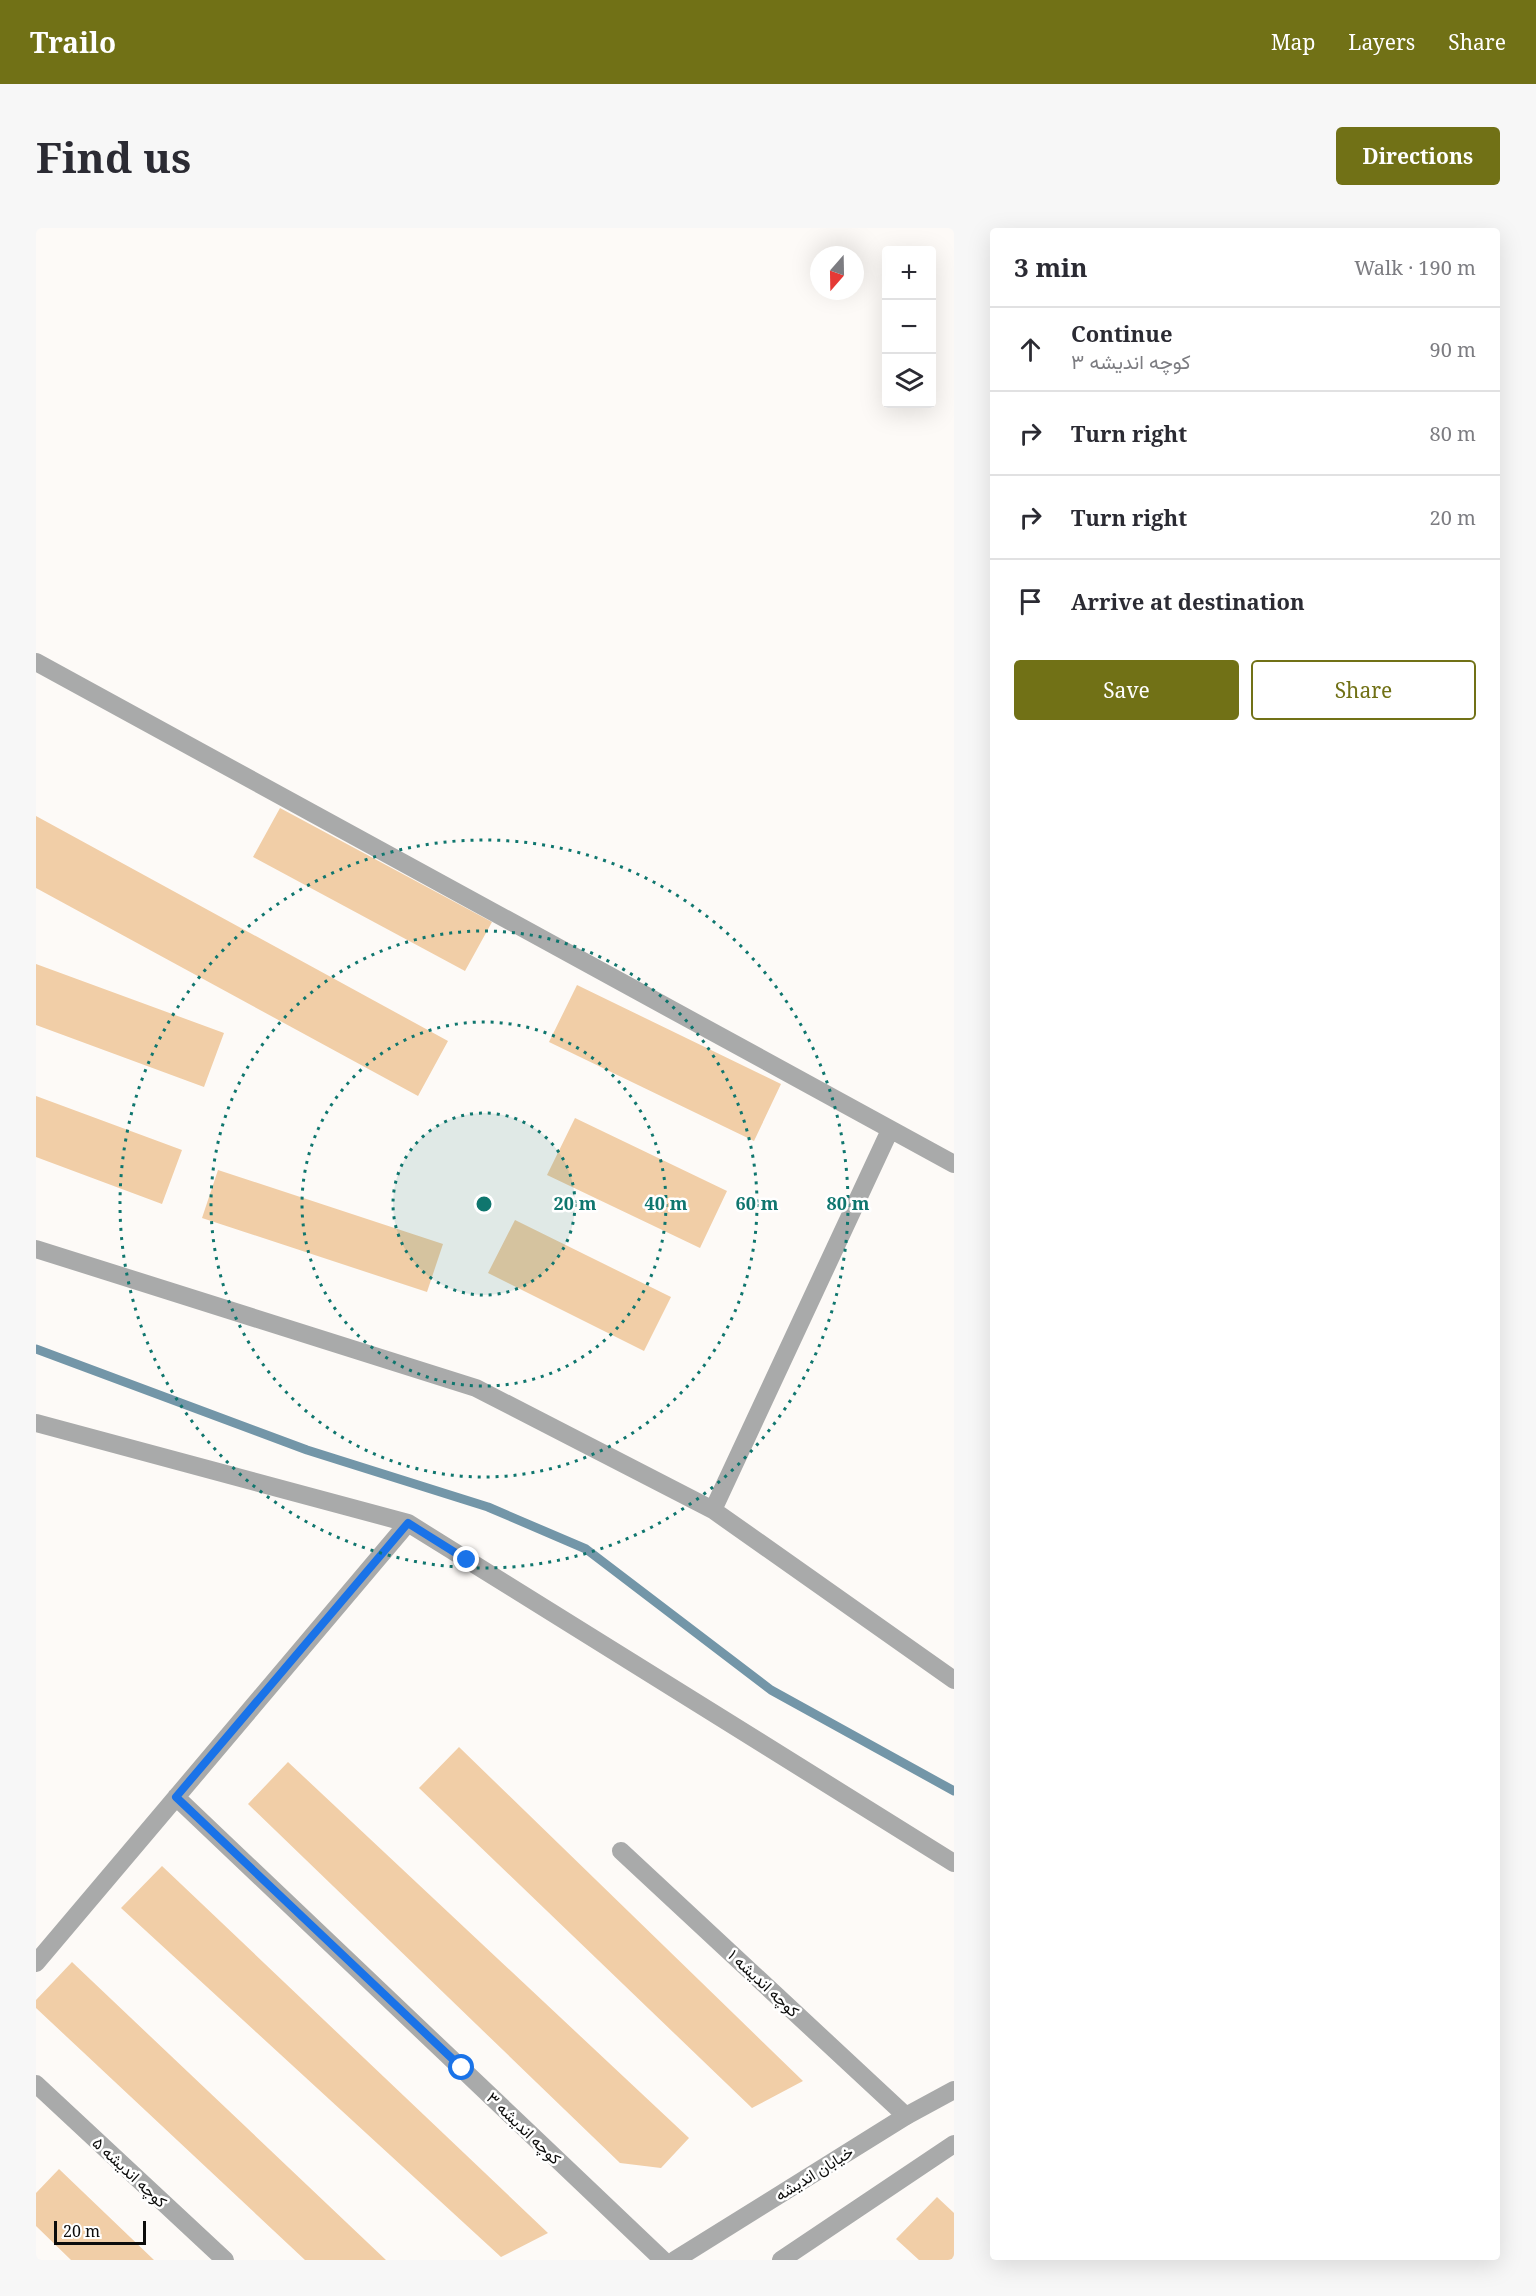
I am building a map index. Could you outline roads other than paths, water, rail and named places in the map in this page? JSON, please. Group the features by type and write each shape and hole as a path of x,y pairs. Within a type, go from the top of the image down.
{"street":[{"path":"36,662 954,1164"},
{"path":"713,1510 890,1130"},
{"path":"36,1249 476,1388 713,1510 954,1680"},
{"path":"36,1423 408,1523 954,1863"},
{"path":"36,1963 408,1523"},
{"name":"کوچه اندیشه ۳","path":"176,1797 663,2260"},
{"name":"کوچه اندیشه ۱","path":"621,1851 906,2116"},
{"name":"کوچه اندیشه ۵","path":"36,2084 225,2260"},
{"name":"خیابان اندیشه","path":"675,2260 906,2116 954,2090"},
{"path":"781,2260 950,2152"}],"waterway":[{"path":"36,1349 307,1450 488,1507 586,1549 771,1690 954,1791"}]}
